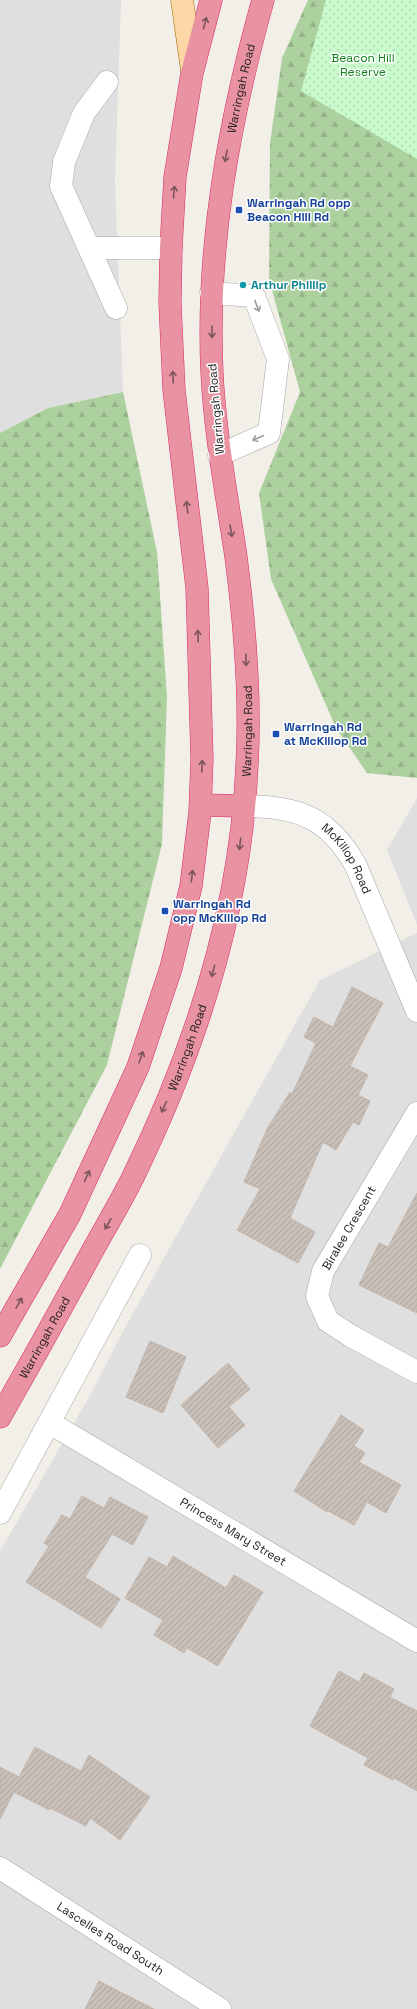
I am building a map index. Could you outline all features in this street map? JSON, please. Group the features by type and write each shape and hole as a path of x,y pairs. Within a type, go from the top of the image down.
{"highway":[{"path":"0,1336 70,1214 138,1067 171,968 184,920 191,886 200,805 202,759 197,588 174,390 170,303 171,248 176,177 192,73 211,0"},
{"name":"Warringah Road","path":"0,1417 133,1178 179,1074 203,1006 224,935 236,871 244,806 249,725 246,649 236,559 219,456 212,374 211,293 217,215 224,168 234,118 263,0"},
{"name":"McKillop Road","path":"200,805 244,806"}],"main road":[{"path":"182,0 192,73"}],"street":[{"path":"107,82 84,113 64,162 61,186 116,308"},
{"path":"90,248 171,248"},
{"path":"211,293 254,296 278,359 269,433 219,456"},
{"name":"McKillop Road","path":"244,806 273,806 302,813 324,826 347,849 356,866 417,1011"},
{"name":"Biralee Crescent","path":"417,1113 323,1271 317,1296 328,1320 351,1336 417,1372"},
{"path":"0,1513 140,1255"},
{"name":"Princess Mary Street","path":"50,1423 417,1641"},
{"name":"Lascelles Road South","path":"0,1868 220,2009"}],"shaded area":[{"path":"0,0 121,0 115,180 123,392 48,408 0,433"},
{"path":"417,798 417,925 387,850"},
{"path":"417,933 417,2009 0,2009 0,1551 92,1392 123,1331 320,980"}],"green space":[{"path":"308,0 417,0 417,778 367,773 336,728 271,579 259,493 300,392 269,279 270,143 282,58"},
{"name":"Beacon Hill Reserve","path":"326,0 417,0 417,159 301,91"},
{"path":"123,392 157,552 167,697 162,844 107,1065 0,1269 0,433 48,408"}],"building":[{"path":"352,987 383,1003 350,1066 368,1075 358,1095 370,1101 359,1125 353,1122 336,1150 323,1142 290,1218 315,1232 298,1263 237,1230 260,1189 244,1182 267,1129 290,1092 292,1094 316,1043 304,1037 314,1017 333,1027"},
{"path":"417,1193 417,1313 359,1285 379,1243 388,1247"},
{"path":"150,1341 186,1357 163,1413 126,1397"},
{"path":"228,1363 250,1389 229,1407 245,1425 218,1448 181,1405"},
{"path":"341,1415 364,1430 354,1446 365,1453 359,1462 401,1485 386,1513 367,1502 354,1525 328,1511 327,1512 294,1491"},
{"path":"82,1496 104,1508 110,1497 148,1517 133,1545 112,1534 85,1577 120,1599 101,1628 26,1582 49,1546 44,1543 62,1515 70,1519"},
{"path":"173,1556 226,1588 234,1575 263,1592 218,1666 187,1648 184,1653 154,1635 163,1620 125,1598 149,1557 167,1567"},
{"path":"339,1671 359,1682 364,1673 394,1689 390,1697 417,1711 417,1791 394,1778 393,1780 364,1765 368,1758 310,1726"},
{"path":"35,1747 81,1771 89,1755 150,1797 120,1840 90,1818 86,1826 50,1808 49,1810 14,1792 0,1819 0,1767 19,1777"},
{"path":"99,1981 154,2009 85,2009"}],"place":[{"name":"Warringah Rd opp Beacon Hill Rd","path":"239,210"},
{"name":"Arthur Phillip","path":"243,285"},
{"name":"Warringah Rd at McKillop Rd","path":"276,734"},
{"name":"Warringah Rd opp McKillop Rd","path":"165,911"}]}
